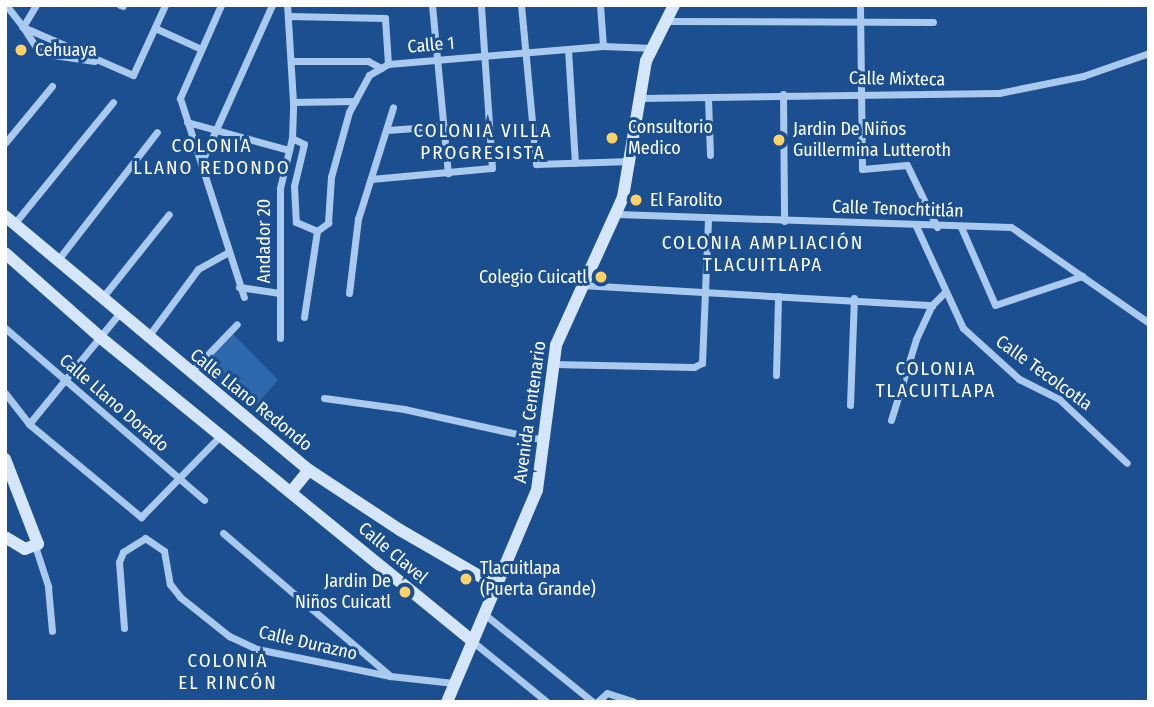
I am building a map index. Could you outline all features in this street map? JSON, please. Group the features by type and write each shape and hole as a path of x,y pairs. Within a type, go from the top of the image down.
{"street":[{"path":"6,5 40,52 105,63"},
{"path":"23,27 36,5"},
{"path":"23,27 133,75 165,5"},
{"path":"220,5 180,98 227,253 244,297"},
{"path":"201,163 272,5"},
{"name":"Andador 20","path":"280,338 280,188 292,138 293,102 287,5"},
{"path":"432,5 448,173"},
{"path":"371,179 492,168 487,56 481,5"},
{"path":"521,5 538,166 632,161"},
{"path":"600,5 603,46"},
{"name":"Avenida Centenario","path":"447,702 495,584 537,491 552,364 562,326 616,214 632,161 639,98 653,48 674,5"},
{"path":"860,5 862,169 907,165 937,227"},
{"path":"288,16 385,18 384,66 369,75 355,101 331,177 328,223 317,231 304,317"},
{"path":"667,21 933,22"},
{"path":"155,29 201,49"},
{"name":"Calle 1","path":"291,61 368,61 384,66 603,46 653,48"},
{"path":"568,49 575,163"},
{"name":"Calle Mixteca","path":"639,98 999,93 1083,76 1149,53"},
{"path":"5,143 52,86"},
{"path":"783,94 784,221"},
{"path":"708,98 710,155"},
{"path":"293,102 355,101"},
{"path":"9,220 113,102"},
{"path":"349,293 358,219 393,107"},
{"path":"187,122 215,132 289,150"},
{"path":"387,130 444,126"},
{"path":"56,262 157,132"},
{"path":"292,138 304,144 294,186 296,222 317,231"},
{"path":"100,300 169,214"},
{"name":"Calle Tenochtitlán","path":"616,214 937,227 1012,227 1149,323"},
{"path":"552,364 694,367 703,359 708,217"},
{"name":"Calle Llano Redondo","path":"9,220 100,300 309,470 400,530 495,584"},
{"name":"Calle Tecolcotla","path":"916,226 963,328 1019,379 1059,399 1127,463"},
{"path":"961,227 995,305 1082,276"},
{"path":"5,253 101,338 291,492 309,470"},
{"path":"147,338 198,269 227,253"},
{"path":"581,285 854,298 932,305"},
{"path":"239,287 280,293"},
{"path":"891,420 916,339 932,305 945,292"},
{"path":"776,375 778,296"},
{"path":"850,405 854,298"},
{"path":"29,424 118,315"},
{"path":"190,373 237,324"},
{"name":"Calle Llano Dorado","path":"5,328 65,383 204,500"},
{"path":"5,393 29,424 137,516 145,516 220,436"},
{"path":"324,398 404,409 544,440"},
{"path":"5,459 38,537 36,549 48,587 52,631"},
{"name":"Calle Clavel","path":"291,492 472,641"},
{"path":"223,533 390,676"},
{"path":"5,537 25,549 36,549"},
{"name":"Calle Durazno","path":"124,628 119,562 123,552 145,538 164,551 170,584 180,597 229,636 257,649 390,676 454,683"},
{"path":"483,614 595,702 607,693 634,702"},
{"path":"472,641 487,649 547,702"}],"shaded area":[{"path":"231,332 278,380 253,409 203,368"}],"place":[{"name":"Cehuaya","path":"21,50"},
{"name":"Consultorio Medico","path":"612,138"},
{"name":"Jardin De Niños Guillermina Lutteroth","path":"779,140"},
{"name":"El Farolito","path":"636,200"},
{"name":"Colegio Cuicatl","path":"601,277"},
{"name":"Tlacuitlapa (Puerta Grande)","path":"466,579"},
{"name":"Jardin De Niños Cuicatl","path":"405,592"}],"district":[{"name":"COLONIA VILLA PROGRESISTA","path":"483,142"},
{"name":"COLONIA LLANO REDONDO","path":"212,157"},
{"name":"COLONIA AMPLIACIÓN TLACUITLAPA","path":"763,254"},
{"name":"COLONIA TLACUITLAPA","path":"936,380"},
{"name":"COLONIA EL RINCÓN","path":"228,672"}]}
